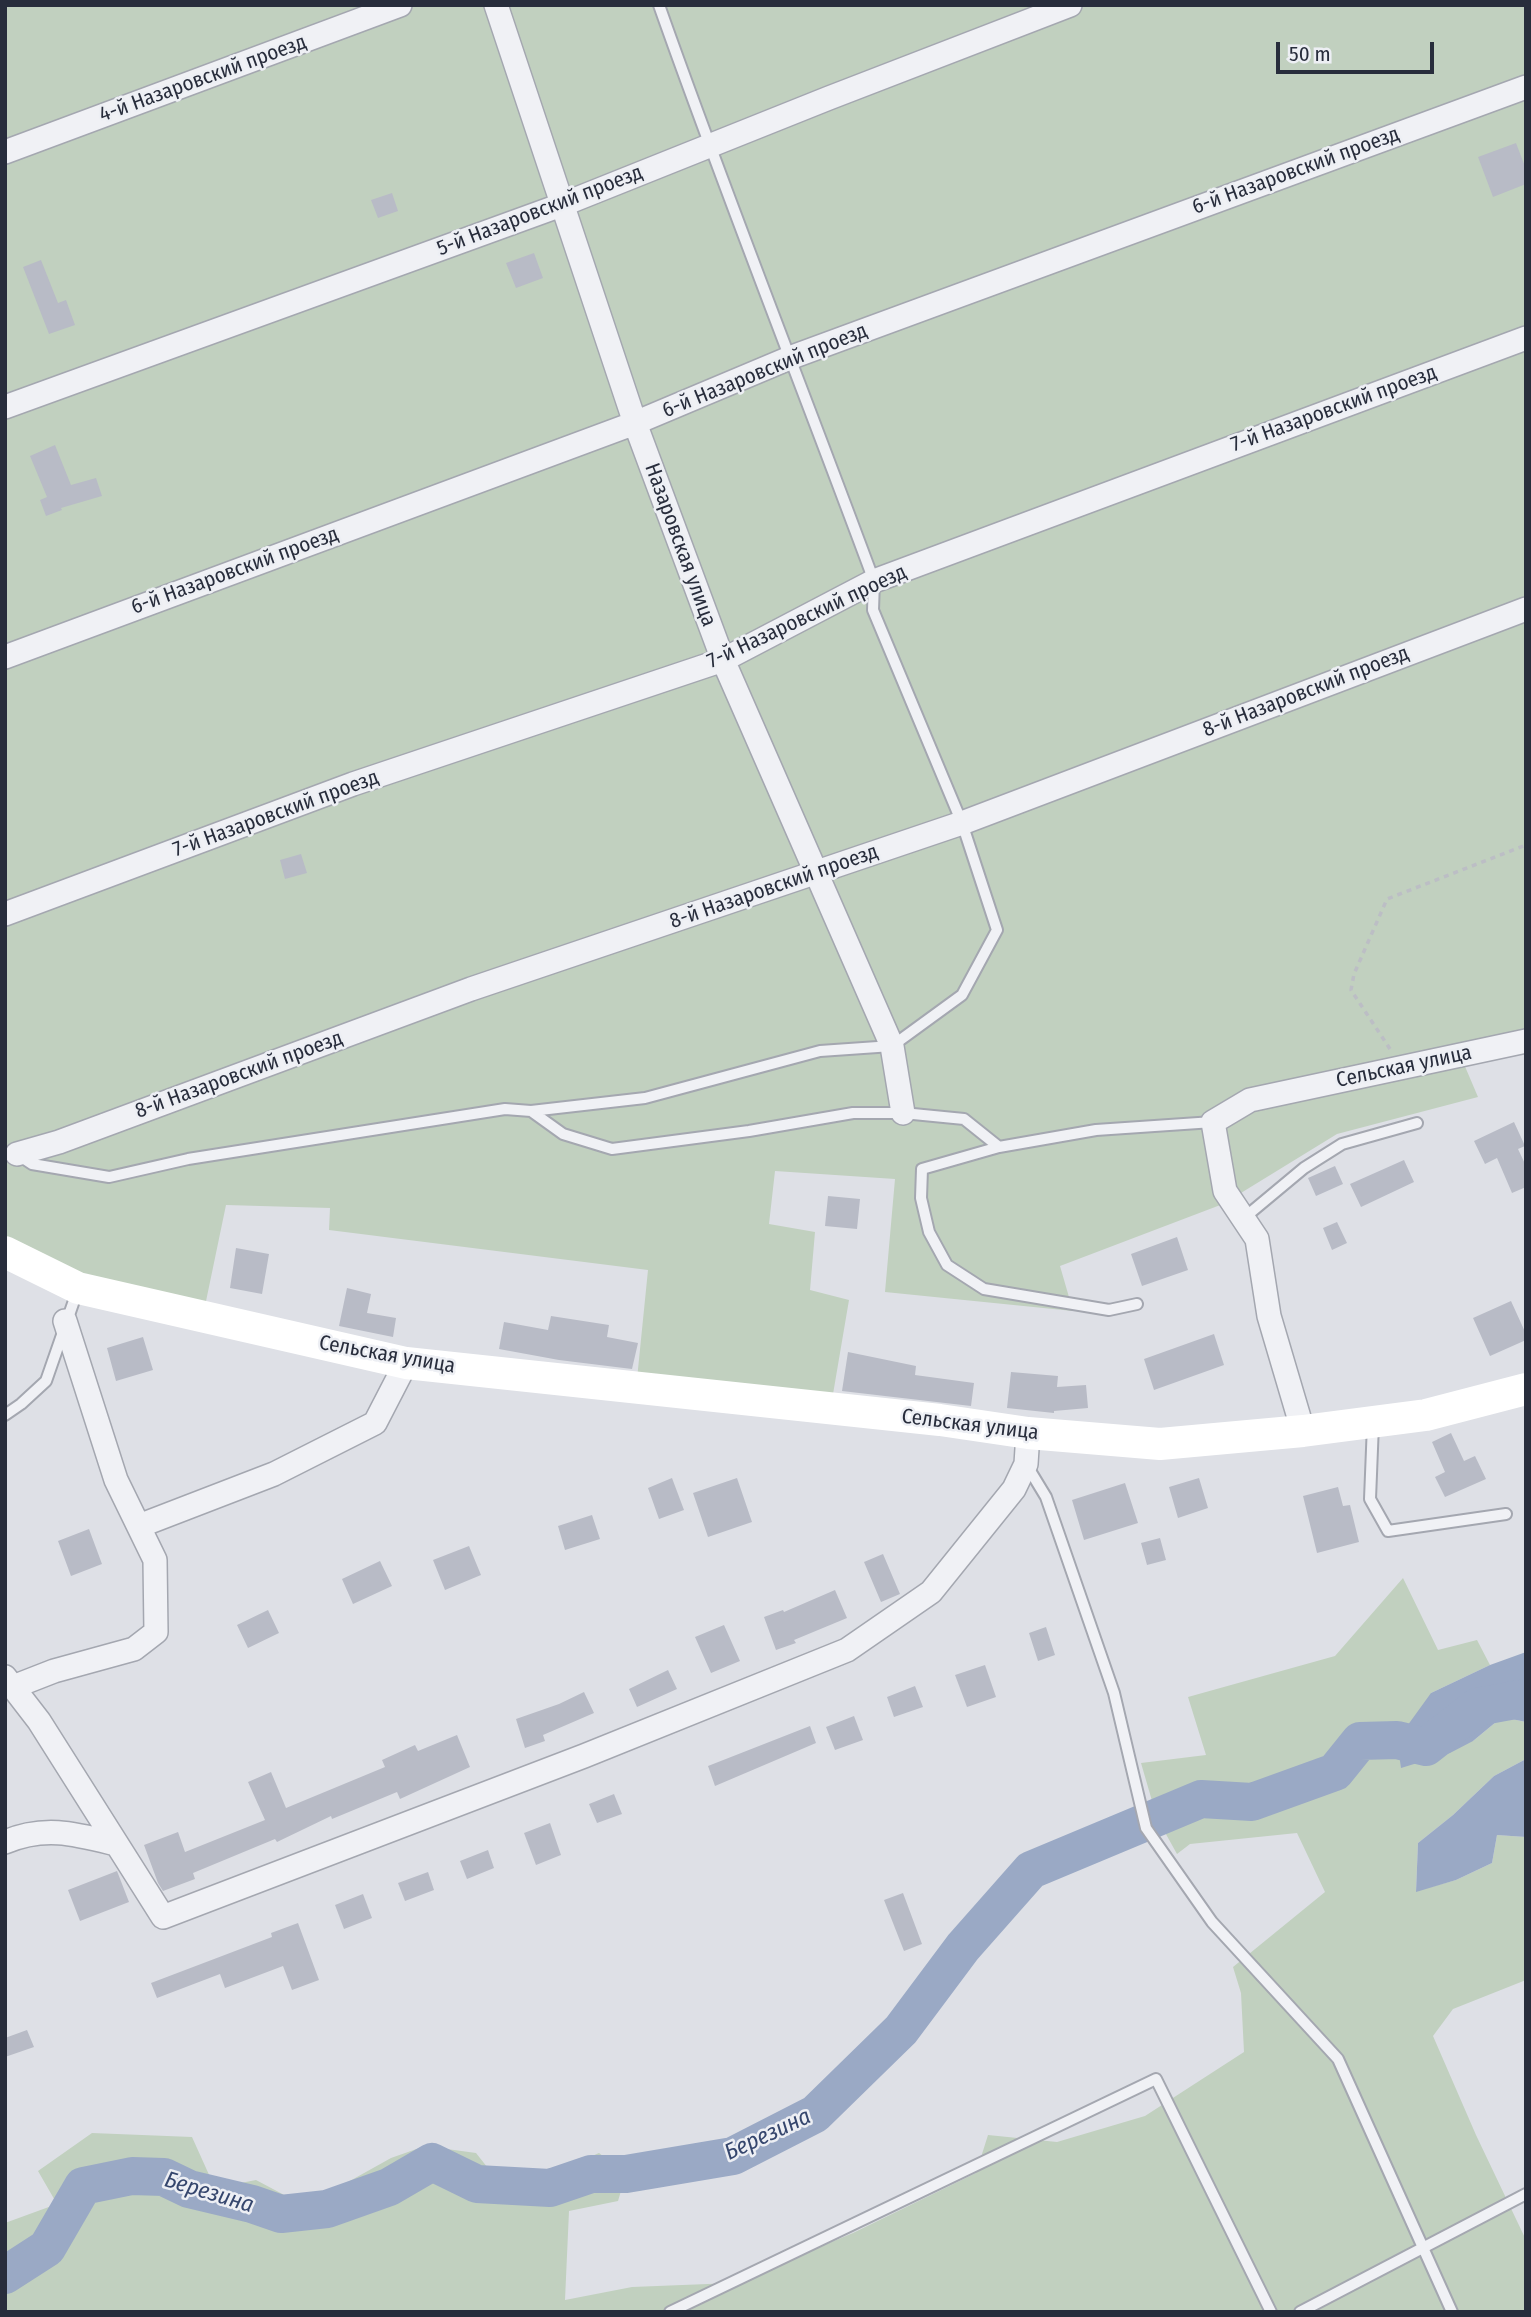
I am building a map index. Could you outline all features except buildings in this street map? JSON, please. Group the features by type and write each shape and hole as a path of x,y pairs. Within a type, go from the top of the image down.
{"street":[{"name":"4-й Назаровский проезд","path":"5,152 400,5"},
{"name":"Назаровская улица","path":"496,5 635,423 723,660 892,1046 903,1113"},
{"name":"5-й Назаровский проезд","path":"5,407 564,204 1070,5"},
{"name":"6-й Назаровский проезд","path":"5,657 635,423 792,357 1526,86"},
{"name":"7-й Назаровский проезд","path":"5,915 353,784 723,660 874,581 1526,338"},
{"name":"8-й Назаровский проезд","path":"11,1155 59,1142 471,989 962,823 1526,609"},
{"name":"Сельская улица","path":"1213,1122 1250,1100 1526,1041"},
{"path":"1213,1122 1225,1191 1257,1239 1269,1316 1303,1431"},
{"name":"Сельская улица","path":"5,1252 78,1288 406,1363 940,1420 1027,1448 1160,1444 1303,1431 1426,1415 1526,1389"},
{"path":"65,1321 116,1480 155,1560 156,1632 134,1649 9,1682 39,1721 163,1917 584,1756 847,1650 931,1592 1014,1489 1027,1448"},
{"path":"139,1526 274,1474 375,1423 406,1363"},
{"path":"5,1842 18,1836 63,1831 116,1844"}],"lane":[{"path":"11,1155 32,1164 109,1177 188,1159 505,1109 531,1111 645,1098 820,1051 892,1046 962,995 998,930 962,823 873,610 874,581 792,357 709,146 659,5"},
{"path":"531,1111 563,1133 612,1149 749,1131 853,1113 903,1113 964,1119 999,1147"},
{"path":"1137,1304 1109,1310 984,1289 947,1265 929,1232 920,1198 922,1169 999,1147 1096,1129 1213,1122"},
{"path":"1244,1218 1304,1168 1342,1144 1417,1123"},
{"path":"5,1415 46,1381 78,1288"},
{"path":"1374,1422 1370,1499 1388,1531 1506,1514"},
{"path":"1027,1448 1114,1693 1146,1828 1212,1922 1338,2059 1452,2312"},
{"path":"670,2312 1156,2079 1271,2312"},
{"path":"1300,2312 1526,2194"}],"path":[{"path":"1404,1068 1351,990 1354,974 1387,899 1526,845"}],"green space":[{"path":"5,5 1526,5 1526,1034 1458,1050 1478,1097 1337,1134 1223,1204 1060,1266 1073,1311 885,1292 895,1179 775,1171 769,1224 815,1232 810,1290 849,1300 832,1400 637,1379 648,1270 329,1230 330,1208 226,1205 205,1306 95,1280 5,1239"},
{"path":"1403,1578 1438,1650 1477,1640 1490,1665 1431,1693 1473,1741 1502,1717 1526,1722 1526,1759 1494,1776 1453,1815 1418,1843 1416,1891 1456,1880 1492,1863 1497,1835 1526,1837 1526,1980 1453,2009 1433,2036 1526,2240 1526,2312 5,2312 5,2223 57,2204 38,2171 92,2133 192,2137 215,2188 256,2180 305,2206 391,2158 425,2146 476,2153 499,2182 541,2178 599,2153 626,2174 618,2201 569,2211 565,2300 632,2287 733,2283 853,2233 976,2173 988,2135 1057,2142 1145,2116 1244,2052 1241,1993 1233,1967 1325,1892 1297,1833 1190,1844 1177,1854 1157,1818 1141,1763 1206,1755 1188,1697 1335,1656"}],"water":[{"path":"1526,1652 1526,1722 1502,1717 1473,1741 1450,1753 1401,1768 1397,1740 1431,1693 1490,1665"},
{"path":"1526,1759 1526,1837 1497,1835 1492,1863 1456,1880 1416,1892 1418,1843 1453,1815 1494,1776"}],"waterway":[{"name":"Березина","path":"5,2275 47,2248 83,2186 132,2176 164,2177 189,2189 281,2214 327,2209 389,2187 432,2162 477,2184 550,2188 591,2174 626,2174 733,2156 815,2114 901,2030 963,1947 1031,1870 1201,1799 1252,1802 1335,1772 1360,1741 1397,1740 1426,1747 1477,1707 1526,1698"}]}
